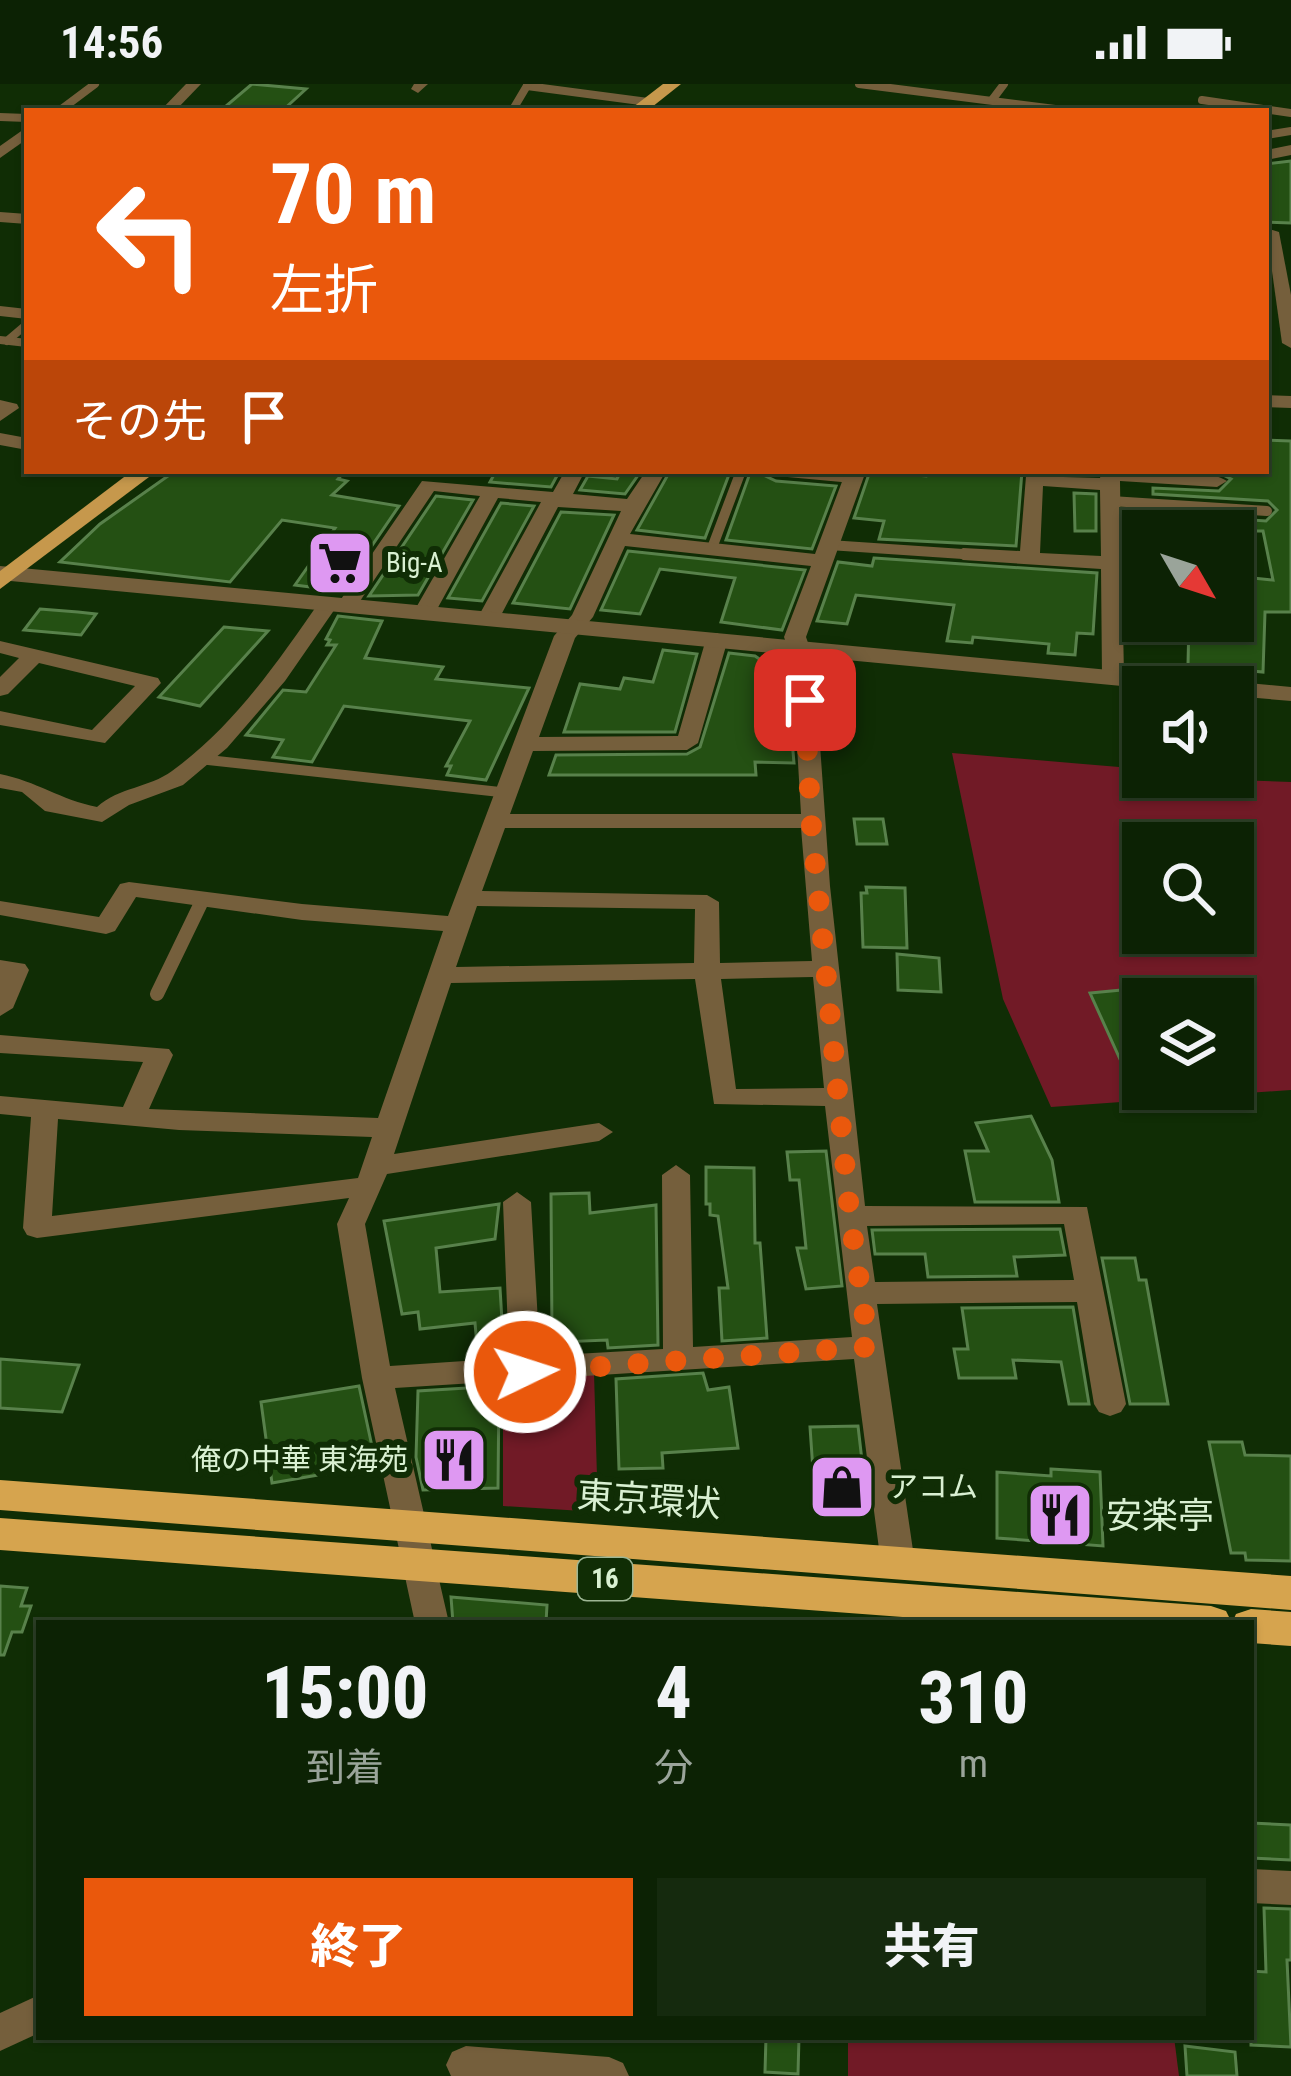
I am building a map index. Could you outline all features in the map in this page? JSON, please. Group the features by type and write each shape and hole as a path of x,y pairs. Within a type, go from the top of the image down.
{"highway":[{"name":"東京環状","path":"0,1495 1291,1593"},
{"name":"16","path":"0,1534 1169,1620"},
{"path":"1254,1626 1291,1629"}],"main road":[{"path":"642,107 673,84"},
{"path":"4,576 142,474"}],"street":[{"path":"169,108 194,84"},
{"path":"1276,232 1291,343"},
{"path":"0,406 10,408 0,416"},
{"path":"488,619 573,474"},
{"path":"431,1620 377,1378 351,1223 372,1176 565,636 654,474"},
{"path":"1030,558 1033,480 1109,483 1166,474 1217,481"},
{"path":"855,475 794,637 802,660 811,821 850,1216 898,1564"},
{"path":"1109,483 1113,677"},
{"path":"0,781 30,787 53,806 102,815 117,798 173,782 211,752 286,666 429,484 633,506"},
{"path":"424,614 492,492"},
{"path":"619,539 826,553"},
{"path":"963,554 1122,563"},
{"path":"4,576 1122,678"},
{"path":"527,744 687,743 716,639"},
{"path":"0,647 150,682 90,745 0,718"},
{"path":"0,689 34,655"},
{"path":"1254,691 1291,694"},
{"path":"498,821 811,821"},
{"path":"0,908 106,926 129,889 203,898 463,911 707,902 707,972 724,1098 841,1096"},
{"path":"0,968 16,970 0,1007"},
{"path":"441,975 828,970"},
{"path":"0,1045 160,1055 132,1117"},
{"path":"0,1105 132,1117 389,1128"},
{"path":"45,1109 37,1228 372,1176 599,1132"},
{"path":"676,1175 678,1359"},
{"path":"517,1202 525,1372"},
{"path":"850,1216 1077,1214 1110,1404"},
{"path":"861,1293 1090,1291"},
{"path":"377,1378 869,1347"},
{"path":"1254,1886 1291,1888"},
{"path":"0,2033 36,2015"},
{"path":"466,2059 609,2076"}],"lane":[{"path":"63,108 94,84"},
{"path":"859,84 1049,108"},
{"path":"992,100 1004,84"},
{"path":"528,85 642,107"},
{"path":"1202,100 1257,108"},
{"path":"712,548 740,474"},
{"path":"1109,483 1267,511"},
{"path":"826,553 963,554"},
{"path":"199,759 509,793"},
{"path":"157,994 203,898"}],"shaded area":[{"path":"952,753 1122,767 1122,798 1254,798 1254,781 1291,782 1291,1090 1254,1093 1254,978 1122,978 1122,1102 1051,1107 1003,999"},
{"path":"594,1373 598,1512 503,1506 503,1378"},
{"path":"848,2040 1174,2040 1179,2076 848,2076"}],"building":[{"path":"252,84 306,89 285,108 226,106"},
{"path":"1291,161 1291,223 1269,222 1269,164"},
{"path":"1269,440 1291,441 1291,612 1265,612 1263,672 1254,671 1254,666 1188,665 1189,642 1254,642 1254,578 1273,580 1263,531 1254,531 1254,520 1266,521 1277,510 1268,501 1153,494 1153,488 1219,491 1231,479 1221,474 1269,474"},
{"path":"171,474 342,474 338,479 347,481 332,495 399,506 341,591 295,585 335,528 282,520 230,582 60,562 100,524"},
{"path":"494,474 558,474 551,487 490,482"},
{"path":"620,474 639,474 625,494 580,490 588,476 617,479"},
{"path":"668,474 729,474 705,538 637,530"},
{"path":"750,474 836,486 812,549 726,540"},
{"path":"869,474 1022,474 1016,546 879,539 884,521 854,518"},
{"path":"1074,493 1096,494 1096,531 1075,531"},
{"path":"436,496 473,500 418,595 369,596"},
{"path":"501,503 534,506 482,601 448,598"},
{"path":"561,512 614,515 570,609 513,603"},
{"path":"628,551 805,570 782,630 721,622 735,578 660,569 640,614 601,610"},
{"path":"874,558 1097,573 1093,634 1077,633 1075,655 1048,653 1049,644 973,637 972,643 947,641 954,605 856,595 847,624 817,621 838,562 872,566"},
{"path":"40,609 96,614 81,635 24,630"},
{"path":"338,616 382,621 365,658 443,667 436,679 529,688 486,780 447,775 451,766 446,766 470,721 344,706 312,762 273,757 283,740 246,735 283,690 306,692 336,645 327,645 330,640 326,639"},
{"path":"224,627 268,631 200,706 159,697"},
{"path":"663,650 697,654 675,732 564,732 580,684 620,689 624,678 653,682"},
{"path":"729,653 755,656 789,679 787,740 792,740 794,763 755,762 756,775 549,775 556,755 687,754 700,747"},
{"path":"854,819 883,819 887,844 857,844"},
{"path":"866,887 905,888 907,948 863,947 861,893 867,893"},
{"path":"897,954 939,958 941,992 898,990"},
{"path":"1122,990 1122,1064 1090,993"},
{"path":"1031,1116 1052,1160 1059,1202 975,1202 965,1151 988,1151 976,1123"},
{"path":"826,1151 842,1286 806,1289 797,1248 806,1248 799,1180 790,1180 787,1152"},
{"path":"706,1167 754,1168 755,1243 760,1243 767,1338 722,1341 719,1288 728,1288 718,1216 710,1215 710,1204 706,1204"},
{"path":"589,1193 590,1213 656,1205 658,1345 608,1348 607,1340 560,1342 560,1335 552,1335 551,1194"},
{"path":"499,1204 495,1239 436,1248 440,1292 500,1288 504,1354 478,1356 475,1323 420,1329 418,1312 402,1314 384,1221"},
{"path":"1060,1229 1065,1255 1014,1257 1017,1276 928,1277 925,1254 875,1254 872,1230"},
{"path":"1102,1258 1135,1258 1139,1280 1146,1280 1168,1404 1130,1404"},
{"path":"1073,1307 1089,1404 1069,1404 1061,1362 1013,1360 1016,1378 959,1378 954,1349 968,1349 962,1308"},
{"path":"0,1359 79,1365 62,1412 0,1408"},
{"path":"703,1373 708,1390 729,1387 738,1448 662,1453 663,1468 619,1469 616,1379"},
{"path":"359,1386 376,1465 272,1483 261,1402"},
{"path":"499,1386 498,1488 423,1490 416,1457 418,1391"},
{"path":"858,1426 868,1513 816,1514 810,1427"},
{"path":"1209,1442 1242,1442 1245,1455 1291,1456 1291,1561 1246,1560 1245,1553 1231,1553"},
{"path":"1051,1469 1100,1472 1103,1546 997,1538 997,1472 1051,1476"},
{"path":"0,1586 27,1588 21,1606 31,1606 22,1632 12,1632 4,1655 0,1655"},
{"path":"451,1597 547,1605 546,1620 453,1620"},
{"path":"1254,1823 1291,1825 1291,1860 1254,1858"},
{"path":"1264,1908 1291,1909 1291,1960 1287,1960 1291,2047 1251,2045 1254,1971 1266,1972"},
{"path":"766,2040 799,2040 798,2074 765,2072"},
{"path":"1185,2046 1235,2052 1237,2076 1187,2076"}],"place":[{"name":"Big-A","path":"340,563"},
{"name":"俺の中華 東海苑","path":"454,1460"},
{"name":"アコム","path":"842,1487"},
{"name":"安楽亭","path":"1060,1515"}],"route":[{"path":"525,1372 869,1347 850,1216 811,821 805,700"}]}
